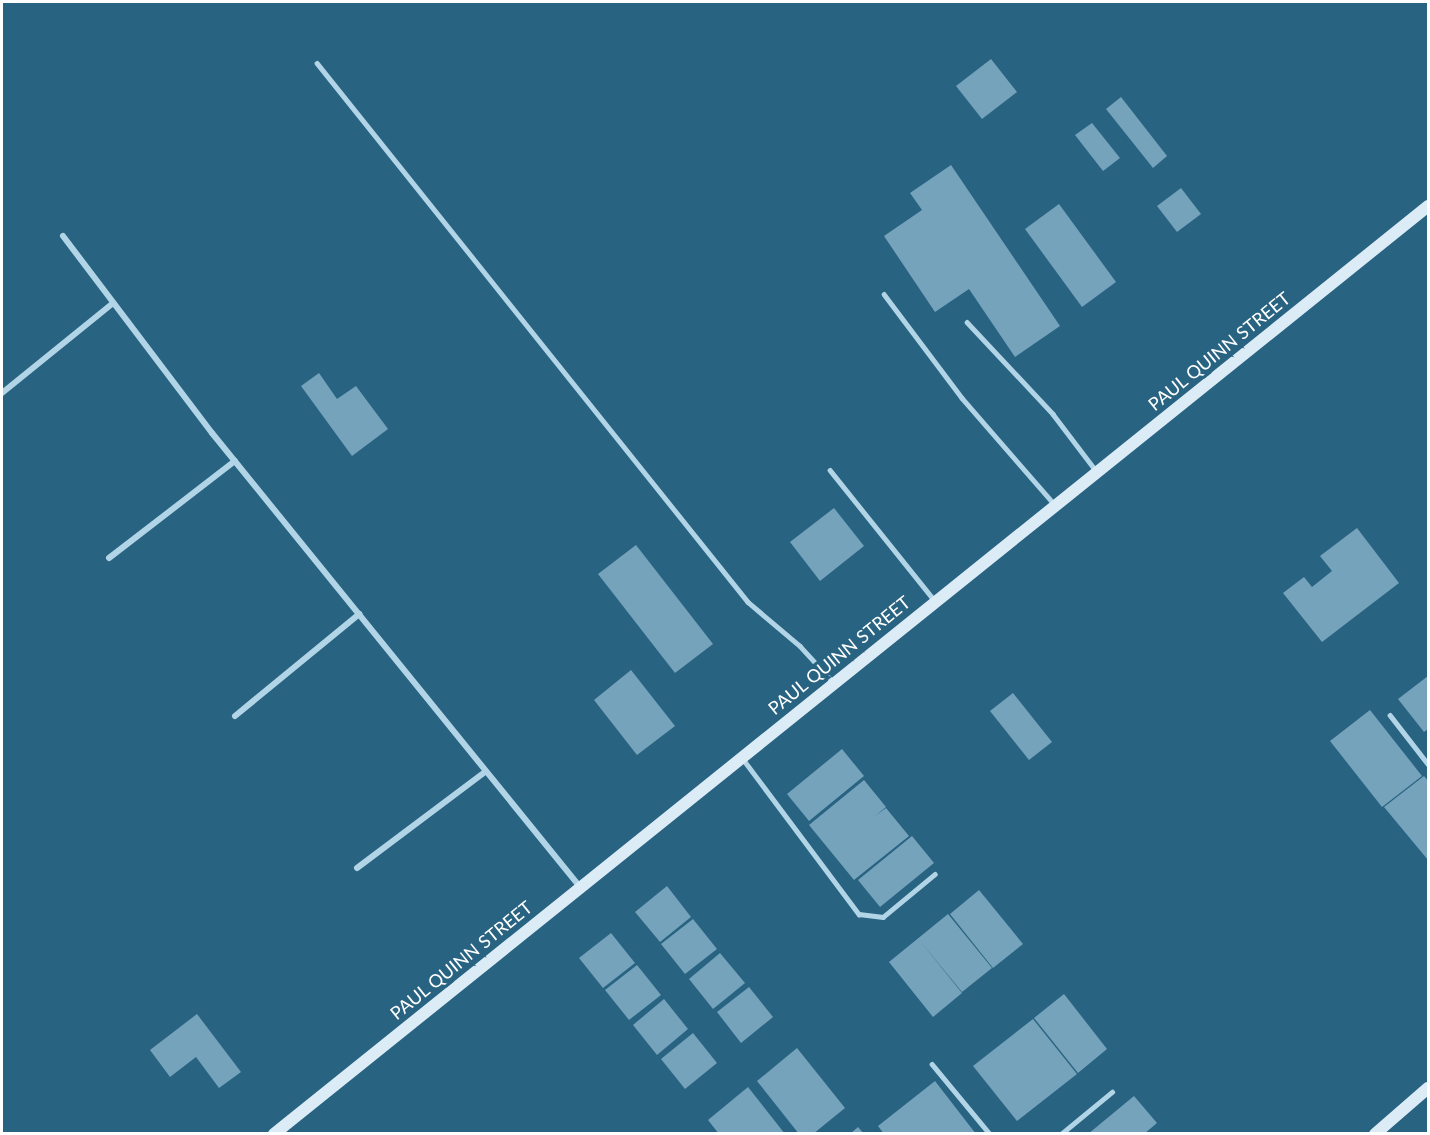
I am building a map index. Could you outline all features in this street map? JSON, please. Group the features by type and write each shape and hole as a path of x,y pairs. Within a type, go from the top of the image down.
{"street":[{"name":"PAUL QUINN STREET","path":"274,1134 1428,206"},
{"path":"63,236 235,461 580,887"},
{"path":"2,393 113,303"},
{"path":"110,558 235,461"},
{"path":"236,716 359,614"},
{"path":"357,868 486,771"},
{"path":"1375,1134 1428,1088"}],"lane":[{"path":"317,63 748,602 800,646 834,683"},
{"path":"884,294 962,398 1055,505"},
{"path":"966,322 1053,414 1097,472"},
{"path":"830,470 935,601"},
{"path":"1390,716 1428,764"},
{"path":"741,757 859,914 883,917 935,874"},
{"path":"932,1064 990,1134"},
{"path":"1061,1134 1112,1092"}],"building":[{"path":"991,59 1017,92 982,119 956,86"},
{"path":"1121,97 1167,156 1153,168 1106,109"},
{"path":"1092,123 1120,158 1103,171 1075,135"},
{"path":"951,165 1060,326 1015,357 969,289 935,312 884,236 922,210 910,193"},
{"path":"1181,188 1201,214 1177,232 1157,206"},
{"path":"1059,204 1116,282 1082,307 1025,229"},
{"path":"319,373 337,399 356,386 388,429 352,456 301,386"},
{"path":"834,508 864,546 820,581 790,542"},
{"path":"1357,528 1399,583 1322,642 1283,593 1304,577 1312,587 1332,571 1320,556"},
{"path":"636,545 713,644 675,673 598,574"},
{"path":"631,670 675,726 637,755 594,700"},
{"path":"1428,676 1428,729 1424,732 1398,699"},
{"path":"1013,693 1052,742 1029,760 990,711"},
{"path":"1370,710 1422,776 1382,807 1330,741"},
{"path":"842,749 864,776 809,821 787,794"},
{"path":"1424,776 1428,781 1428,860 1384,807"},
{"path":"864,780 886,807 875,816 886,808 909,836 854,880 809,825"},
{"path":"912,836 934,863 880,907 858,880"},
{"path":"667,886 691,917 660,942 635,912"},
{"path":"979,890 1023,944 993,968 950,914"},
{"path":"948,914 992,968 962,992 920,941 962,993 933,1017 889,962"},
{"path":"693,919 717,949 685,974 661,944"},
{"path":"611,933 635,963 603,988 579,958"},
{"path":"720,953 745,983 713,1009 689,979"},
{"path":"637,965 661,995 629,1020 605,990"},
{"path":"749,987 773,1017 741,1043 717,1012"},
{"path":"1064,994 1107,1049 1078,1073 1034,1018"},
{"path":"664,999 688,1029 657,1055 633,1025"},
{"path":"197,1014 241,1072 219,1088 196,1057 170,1077 150,1050"},
{"path":"1033,1019 1077,1074 1017,1121 973,1066"},
{"path":"693,1033 717,1063 685,1089 661,1059"},
{"path":"797,1048 845,1108 813,1134 799,1134 757,1081"},
{"path":"935,1081 976,1134 884,1134 878,1126"},
{"path":"748,1087 785,1134 719,1134 708,1120"},
{"path":"1134,1096 1157,1123 1144,1134 1088,1134"},
{"path":"858,1127 864,1134 850,1134"}]}
